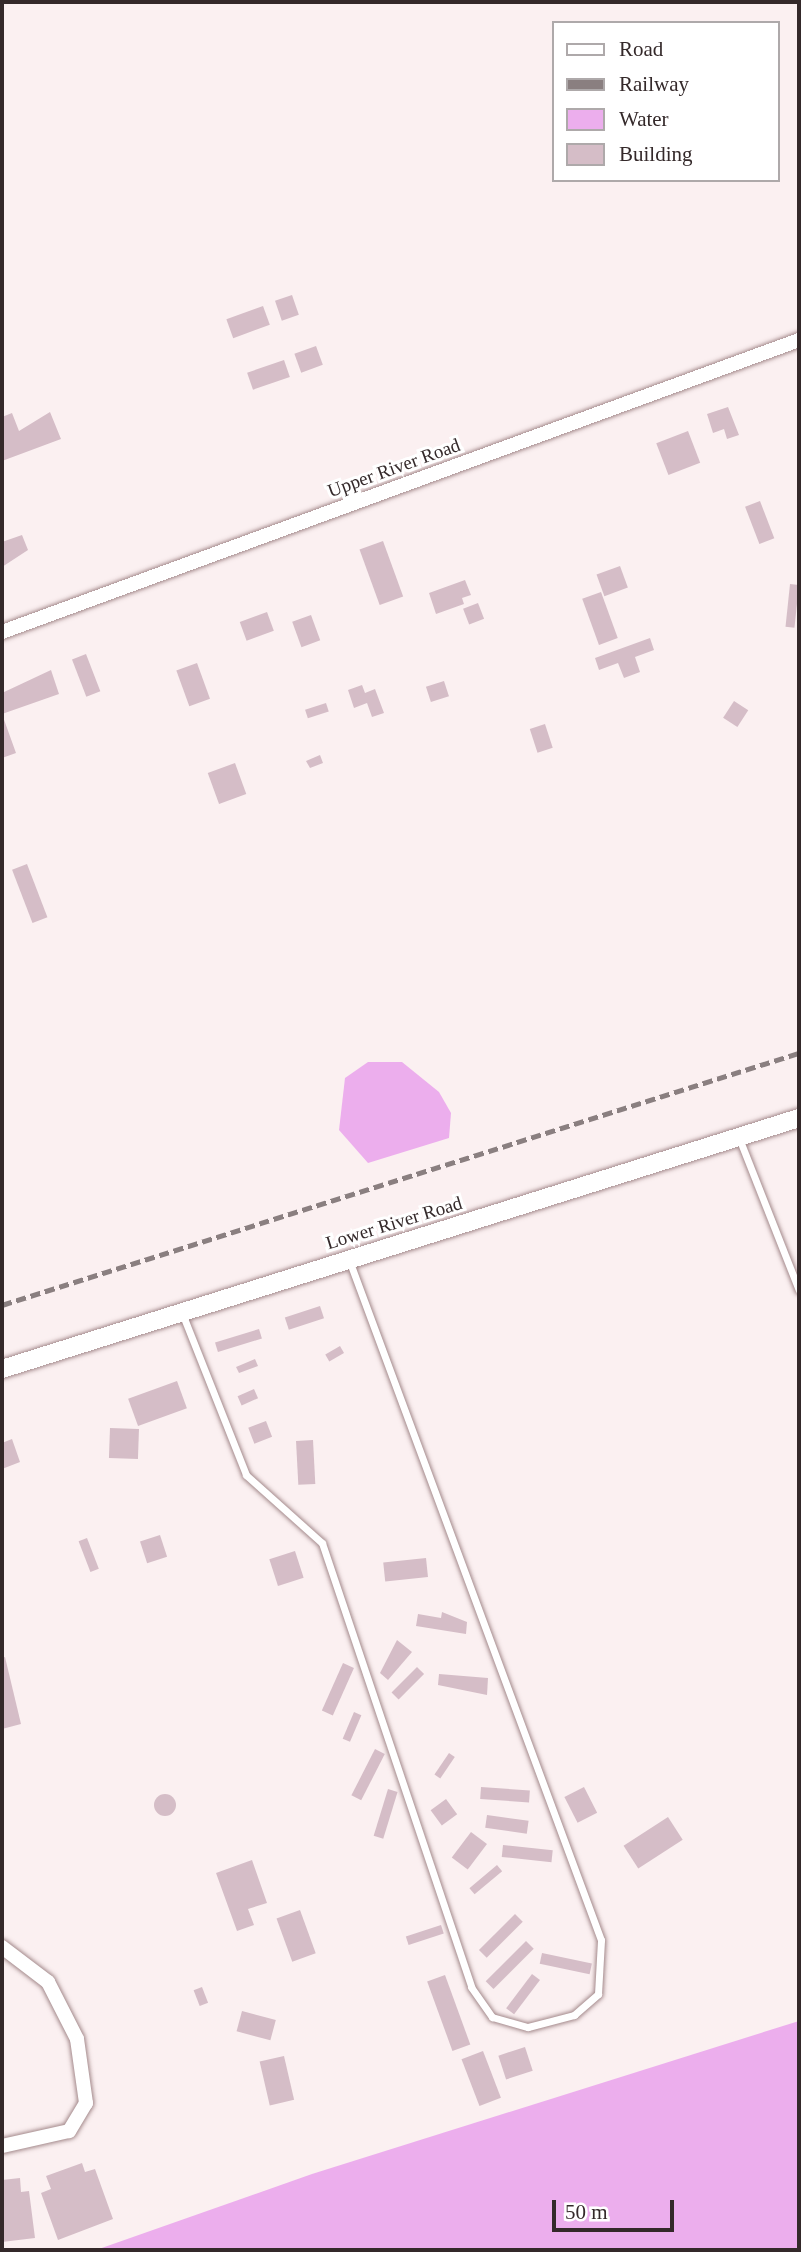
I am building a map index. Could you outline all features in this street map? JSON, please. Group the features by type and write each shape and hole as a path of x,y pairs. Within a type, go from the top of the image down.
{"street":[{"name":"Upper River Road","path":"2,632 799,340"},
{"name":"Lower River Road","path":"2,1369 799,1118"},
{"path":"2,1947 48,1982 77,2039 86,2103 69,2131 46,2141 2,2146"}],"lane":[{"path":"738,1138 799,1290"},
{"path":"181,1311 246,1475 322,1543 471,1987 492,2017 528,2027 574,2015 598,1994 601,1940 348,1259"}],"water":[{"path":"368,1062 402,1062 439,1092 451,1113 449,1138 368,1163 339,1130 345,1078"},
{"path":"799,2021 799,2250 96,2250 312,2174"}],"building":[{"path":"292,295 299,315 282,321 275,301"},
{"path":"263,306 270,325 233,338 226,319"},
{"path":"316,346 323,365 301,373 294,354"},
{"path":"284,360 290,377 253,390 247,373"},
{"path":"728,407 739,435 727,439 724,429 713,433 707,414"},
{"path":"50,412 61,439 2,461 2,417 12,413 19,431"},
{"path":"688,431 700,463 668,475 656,443"},
{"path":"760,501 774,538 759,544 745,507"},
{"path":"22,535 28,550 2,567 2,542"},
{"path":"383,541 403,596 380,605 360,550"},
{"path":"620,566 628,588 604,596 597,575"},
{"path":"465,580 471,595 462,598 464,604 436,614 429,593"},
{"path":"790,584 799,585 794,628 786,627"},
{"path":"601,592 618,638 599,645 582,599"},
{"path":"478,603 484,619 469,625 463,609"},
{"path":"267,612 274,631 247,641 240,622"},
{"path":"311,615 320,640 301,647 292,622"},
{"path":"650,638 654,650 635,657 640,672 624,678 618,663 599,670 595,658"},
{"path":"86,654 100,691 86,697 72,659"},
{"path":"197,663 210,699 189,706 176,671"},
{"path":"51,670 59,694 2,714 2,693"},
{"path":"444,681 449,696 431,702 426,687"},
{"path":"362,685 365,693 375,689 384,713 372,717 367,703 354,708 348,690"},
{"path":"734,701 748,710 737,727 723,718"},
{"path":"326,703 329,712 308,718 305,710"},
{"path":"2,714 16,753 2,758"},
{"path":"545,724 553,748 538,753 530,729"},
{"path":"320,755 323,763 310,768 306,761"},
{"path":"235,763 246,794 219,804 208,773"},
{"path":"27,864 47,917 32,923 12,870"},
{"path":"320,1306 324,1318 289,1330 285,1317"},
{"path":"259,1329 262,1339 218,1352 215,1342"},
{"path":"340,1346 344,1353 329,1361 325,1354"},
{"path":"255,1359 258,1366 239,1373 236,1367"},
{"path":"177,1381 187,1408 138,1426 128,1399"},
{"path":"254,1389 258,1398 242,1405 238,1396"},
{"path":"266,1421 272,1437 254,1444 248,1428"},
{"path":"110,1428 139,1429 138,1459 109,1458"},
{"path":"12,1439 20,1462 2,1469 2,1443"},
{"path":"313,1440 315,1484 298,1485 296,1441"},
{"path":"160,1535 167,1557 147,1563 140,1541"},
{"path":"87,1538 99,1569 90,1572 79,1541"},
{"path":"295,1551 304,1578 278,1586 269,1559"},
{"path":"426,1558 428,1577 385,1581 383,1562"},
{"path":"442,1612 467,1622 466,1634 416,1626 418,1614 441,1618"},
{"path":"397,1640 412,1652 388,1680 380,1673"},
{"path":"5,1657 21,1724 2,1729 2,1658"},
{"path":"343,1663 354,1668 333,1715 322,1711"},
{"path":"417,1667 424,1674 399,1700 392,1692"},
{"path":"439,1674 488,1678 487,1695 438,1685"},
{"path":"354,1712 361,1715 350,1742 343,1739"},
{"path":"375,1749 385,1754 361,1800 351,1795"},
{"path":"449,1753 455,1757 440,1778 434,1775"},
{"path":"481,1787 530,1790 529,1802 480,1799"},
{"path":"584,1787 597,1813 578,1823 564,1797"},
{"path":"388,1789 398,1792 383,1839 374,1836"},
{"path":"165,1794 173,1797 176,1805 173,1813 165,1816 157,1813 154,1805 157,1797"},
{"path":"446,1799 457,1814 442,1826 431,1810"},
{"path":"487,1815 529,1821 527,1834 485,1828"},
{"path":"668,1817 683,1840 638,1869 624,1846"},
{"path":"471,1832 487,1844 468,1870 452,1858"},
{"path":"503,1845 553,1850 551,1862 502,1857"},
{"path":"252,1860 267,1903 248,1909 254,1925 237,1931 216,1873"},
{"path":"497,1865 502,1871 475,1894 469,1888"},
{"path":"300,1910 316,1953 292,1962 277,1919"},
{"path":"515,1914 523,1922 487,1958 479,1950"},
{"path":"441,1925 444,1934 409,1945 406,1936"},
{"path":"526,1941 534,1949 493,1989 486,1981"},
{"path":"542,1953 592,1964 590,1974 540,1964"},
{"path":"532,1974 540,1980 514,2014 506,2008"},
{"path":"445,1975 470,2045 452,2051 427,1981"},
{"path":"202,1987 208,2003 200,2006 194,1990"},
{"path":"242,2011 276,2020 270,2040 237,2031"},
{"path":"525,2047 533,2071 506,2079 498,2056"},
{"path":"483,2051 501,2098 479,2106 462,2059"},
{"path":"284,2056 294,2100 270,2105 260,2062"},
{"path":"82,2163 85,2172 95,2169 113,2219 58,2240 41,2193 51,2189 46,2176"},
{"path":"20,2178 21,2192 29,2191 35,2238 2,2242 2,2180"}],"railway":[{"path":"2,1305 799,1053"}]}
